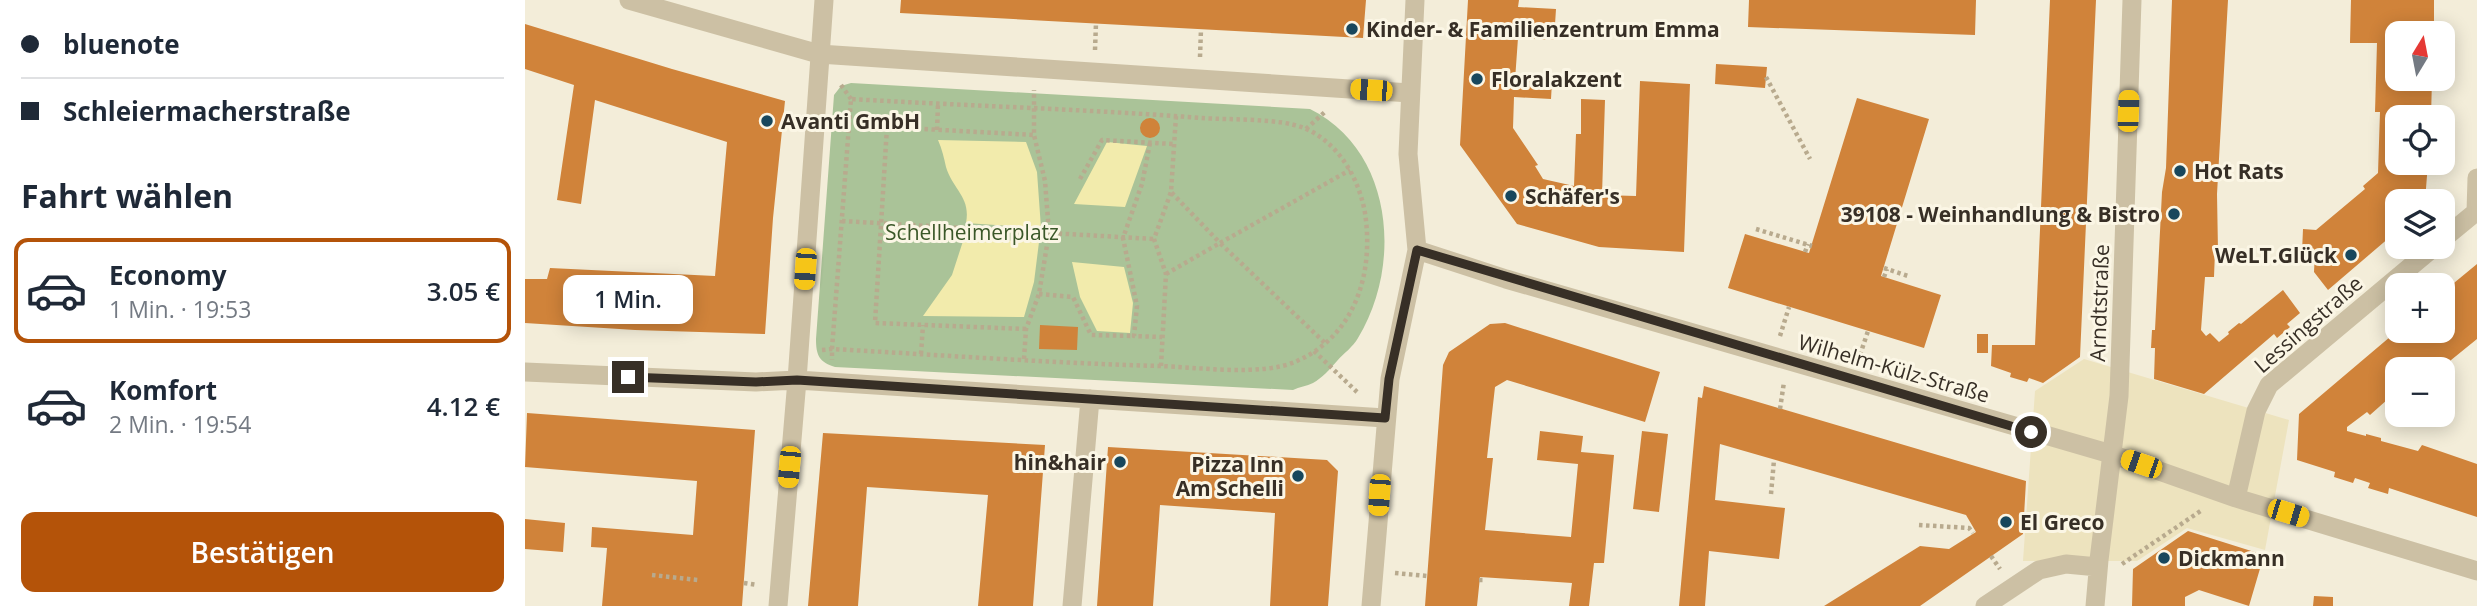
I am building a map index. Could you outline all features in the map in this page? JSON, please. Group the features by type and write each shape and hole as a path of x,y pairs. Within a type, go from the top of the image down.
{"street":[{"path":"629,0 818,54 1410,93"},
{"path":"778,606 824,0"},
{"path":"1371,606 1389,379 1417,250 1408,154 1415,0"},
{"name":"Arndtstraße","path":"2095,606 2120,375 2132,0"},
{"path":"2455,229 2476,211 2477,178"},
{"name":"Wilhelm-Külz-Straße","path":"1417,250 2111,454 2231,496 2477,571"},
{"name":"Lessingstraße","path":"2231,496 2256,411 2269,385 2420,259"},
{"path":"525,372 756,382 797,380 1385,418"},
{"path":"1072,606 1090,399"},
{"path":"1985,606 2039,570 2066,564 2098,574"}],"path":[{"path":"1024,359 1026,329 1039,295 1049,233 1045,181 1034,135 1034,68"},
{"path":"1766,77 1810,159"},
{"path":"799,352 832,349 1161,366 1277,368 1300,360 1325,343 1353,310 1363,285 1367,260 1364,210 1356,181 1334,149 1302,127 1291,124 851,99 832,349 831,382"},
{"path":"937,130 938,104"},
{"path":"1161,366 1166,274 1154,239 1171,192 1176,116"},
{"path":"1026,329 875,323 887,127 1034,135"},
{"path":"1080,179 1102,140 1174,144"},
{"path":"1134,336 1137,306 1123,238 1142,184 1150,143"},
{"path":"1166,274 1350,170"},
{"path":"1171,192 1220,243 1325,343"},
{"path":"842,221 1154,239"},
{"path":"1756,229 1810,245 1805,252"},
{"path":"1884,278 1885,268 1909,275"},
{"path":"1039,295 1073,298 1091,335 1163,337"},
{"path":"1786,314 1789,307"},
{"path":"921,354 923,325"},
{"path":"1860,355 1868,331"},
{"path":"1314,351 1385,418"},
{"path":"1771,494 1773,460"},
{"path":"2098,574 2231,496"},
{"path":"1919,525 1969,528 1973,533"},
{"path":"652,575 698,580"}],"green space":[{"name":"Schellheimerplatz","path":"851,83 1310,109 1338,128 1359,152 1374,180 1382,211 1384,244 1381,277 1372,309 1356,341 1329,370 1313,383 1293,390 835,367 825,363 819,357 816,339 834,95 841,86"}],"sand":[{"path":"938,140 1026,142 1037,172 1041,228 966,223 964,200 949,175"},
{"path":"1107,142 1147,146 1125,207 1074,204"},
{"path":"964,238 1039,242 1034,282 1024,317 923,316 952,275"},
{"path":"1072,262 1124,267 1133,303 1130,333 1097,331 1080,297"}],"shaded area":[{"path":"2084,359 2289,420 2265,550 2187,528 2137,561 2023,561 2035,391"}],"building":[{"path":"901,0 1366,0 1363,38 900,13"},
{"path":"1468,0 1519,0 1518,7 1556,9 1554,40 1518,38 1515,80 1552,82 1551,99 1514,97 1513,128 1538,165 1535,166 1543,179 1574,186 1576,134 1581,134 1581,99 1605,100 1602,195 1636,196 1640,81 1690,84 1684,252 1599,247 1517,224 1460,145"},
{"path":"1749,0 1976,0 1975,35 1748,27"},
{"path":"2050,0 2096,0 2080,357 2043,383 2029,378 2027,382 2010,377 2011,373 1991,366 1992,345 2035,345"},
{"path":"2172,0 2228,0 2217,194 2218,251 2215,251 2214,277 2205,277 2201,330 2206,336 2210,333 2219,342 2239,323 2283,290 2300,313 2287,324 2290,327 2277,338 2274,334 2204,394 2154,379 2155,348 2151,348 2152,330 2155,330 2162,192 2166,168"},
{"path":"2351,0 2434,0 2434,21 2385,21 2385,91 2432,91 2431,105 2385,105 2385,175 2427,175 2426,189 2385,189 2385,241 2328,290 2314,272 2315,253 2302,252 2303,229 2316,230 2365,189 2363,186 2378,173 2380,112 2375,112 2377,43 2350,43"},
{"path":"525,24 785,101 765,334 525,323 525,279 547,279 550,268 715,276 727,142 595,100 581,204 557,200 574,85 525,69"},
{"path":"1716,64 1767,67 1765,88 1715,84"},
{"path":"1857,98 1929,119 1881,276 1941,295 1924,348 1728,288 1745,234 1809,253"},
{"path":"1150,118 1157,121 1160,128 1157,135 1150,138 1143,135 1140,128 1143,121"},
{"path":"2477,264 2477,339 2455,357 2385,357 2385,402 2370,415 2367,412 2347,427 2347,431 2381,438 2381,441 2418,451 2422,445 2477,464 2477,517 2389,488 2388,494 2368,488 2370,483 2355,478 2353,483 2334,477 2335,472 2297,460 2299,414 2385,341 2455,343 2455,282"},
{"path":"1505,323 1660,372 1645,422 1507,380 1495,387 1487,458 1493,458 1485,530 1571,537 1578,464 1537,460 1540,431 1583,436 1581,452 1614,455 1604,563 1594,563 1589,606 1569,606 1572,583 1480,577 1477,606 1425,606 1443,365 1449,352 1490,324"},
{"path":"1040,325 1078,327 1077,350 1039,349"},
{"path":"1977,334 1988,334 1988,353 1977,353"},
{"path":"1704,386 2026,481 2023,534 1920,606 1824,606 1920,546 1949,549 1976,532 1966,515 1720,444 1715,500 1785,508 1779,559 1709,551 1705,606 1679,606 1698,397 1702,398"},
{"path":"527,413 755,430 742,606 602,606 607,548 591,547 592,527 693,535 697,481 525,467"},
{"path":"1642,431 1668,434 1659,512 1633,509"},
{"path":"823,433 1045,445 1033,606 978,606 988,495 867,487 858,606 808,606"},
{"path":"1108,447 1327,460 1338,471 1328,606 1270,606 1275,513 1160,505 1153,606 1097,606"},
{"path":"525,519 565,523 563,552 525,549"},
{"path":"2188,531 2264,555 2249,606 2199,590 2185,597 2185,606 2132,606 2133,569"},
{"path":"2314,596 2333,597 2333,606 2313,606"}],"place":[{"name":"Kinder- & Familienzentrum Emma","path":"1352,29"},
{"name":"Floralakzent","path":"1477,79"},
{"name":"Avanti GmbH","path":"767,121"},
{"name":"Hot Rats","path":"2180,171"},
{"name":"Schäfer's","path":"1511,196"},
{"name":"39108 - Weinhandlung & Bistro","path":"2174,214"},
{"name":"WeLT.Glück","path":"2351,255"},
{"name":"hin&hair","path":"1120,462"},
{"name":"Pizza Inn Am Schelli","path":"1298,476"},
{"name":"El Greco","path":"2006,522"},
{"name":"Dickmann","path":"2164,558"}],"route":[{"path":"628,377 756,382 797,380 1385,418 1389,379 1417,250 2031,432"}]}
